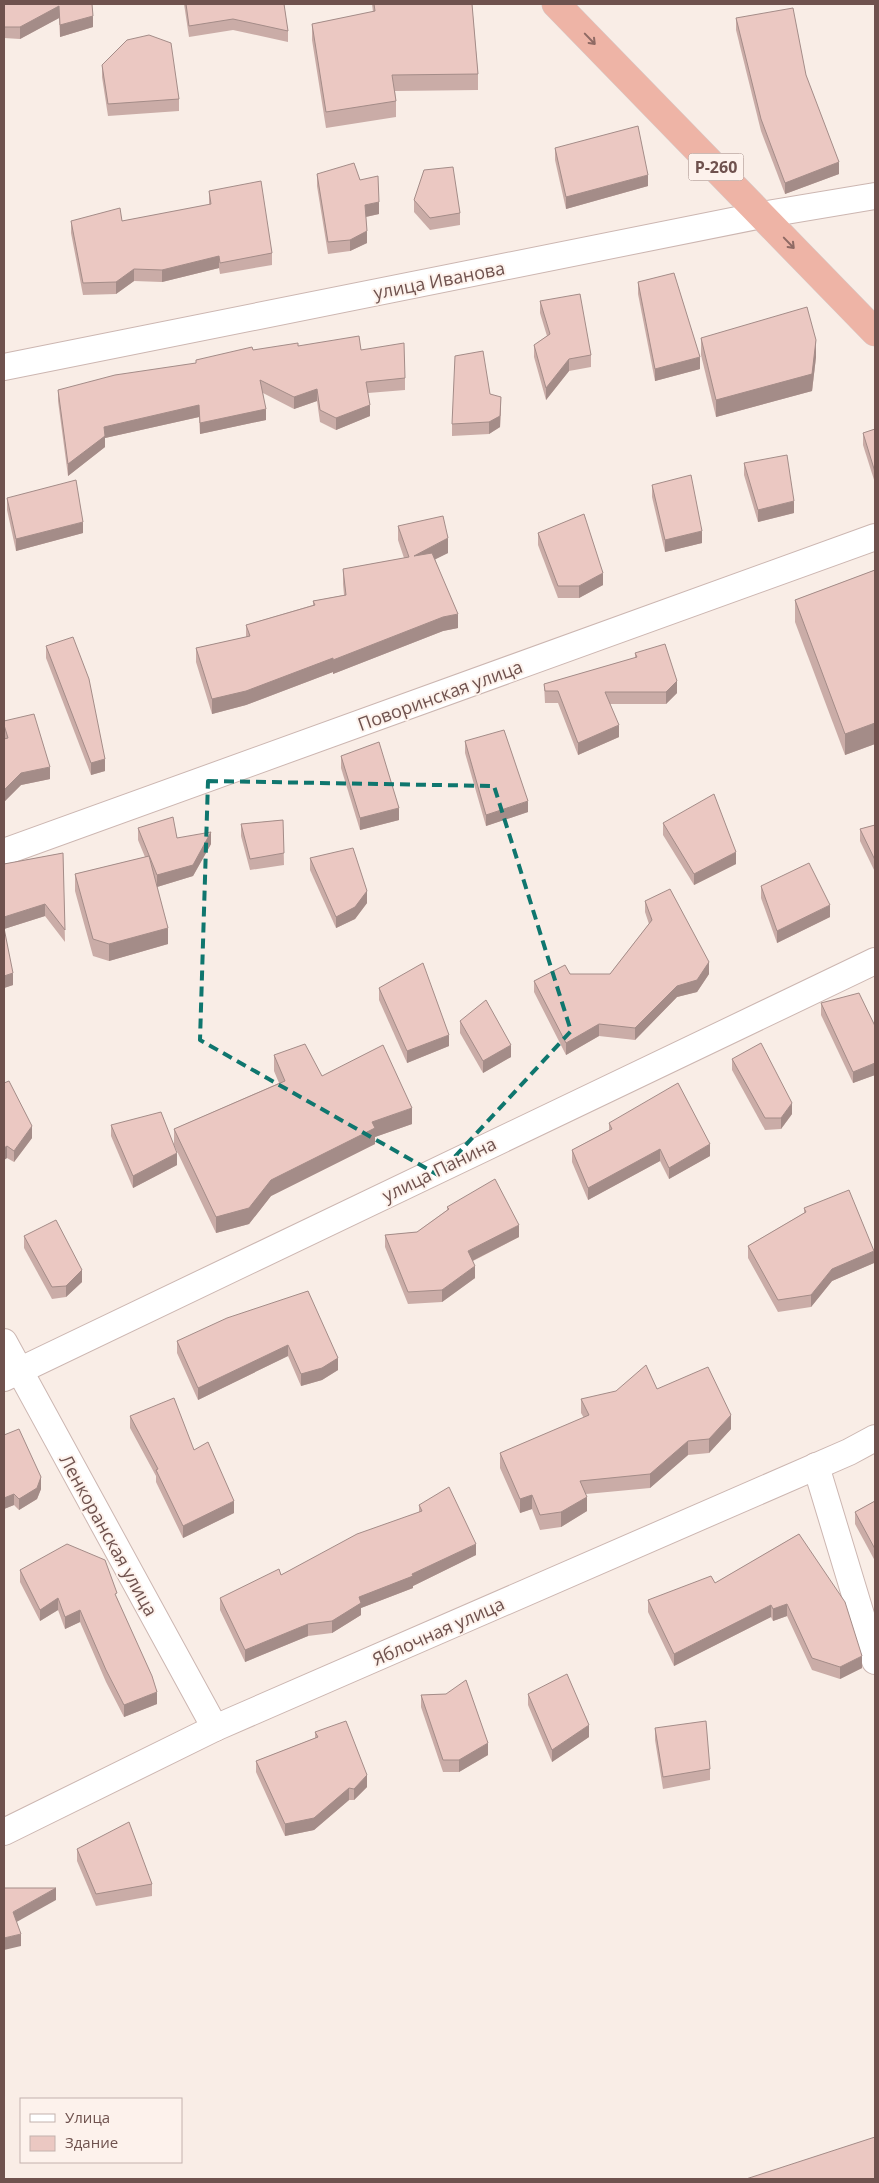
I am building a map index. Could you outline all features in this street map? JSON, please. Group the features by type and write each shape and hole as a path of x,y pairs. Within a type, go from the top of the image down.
{"highway":[{"name":"Р-260","path":"556,4 875,332"}],"street":[{"name":"улица Иванова","path":"4,367 762,215 875,196"},
{"name":"Поворинская улица","path":"4,852 875,537"},
{"name":"улица Панина","path":"11,1374 875,961"},
{"name":"Ленкоранская улица","path":"4,1342 11,1374 215,1728"},
{"name":"Яблочная улица","path":"4,1832 215,1728 816,1466 875,1438"},
{"path":"816,1466 875,1661"}],"highlighted area":[{"path":"208,781 494,786 571,1031 438,1175 200,1040"}],"building":[{"path":"4,4 92,4 93,16 60,25 59,6 20,27 4,27"},
{"path":"186,4 284,4 288,31 233,19 189,26"},
{"path":"374,4 472,4 478,74 392,75 396,101 326,112 312,24 375,11"},
{"path":"793,8 806,75 839,162 785,183 761,119 736,18"},
{"path":"149,35 171,43 179,99 108,104 102,65 127,40"},
{"path":"638,126 648,175 566,197 555,148"},
{"path":"354,163 360,180 378,176 379,202 365,205 367,231 350,240 328,242 317,174"},
{"path":"453,167 460,213 430,218 414,200 424,170"},
{"path":"261,181 272,253 220,263 219,256 162,270 134,269 116,282 83,283 71,221 120,208 122,221 211,204 209,191"},
{"path":"674,273 700,357 655,369 638,282"},
{"path":"580,294 591,355 569,359 546,388 534,345 550,334 540,301"},
{"path":"807,307 816,340 812,374 716,400 701,338"},
{"path":"359,336 361,350 404,343 405,378 366,382 370,405 336,418 320,410 317,389 294,397 260,380 266,409 200,423 199,405 104,427 105,436 68,464 58,390 115,375 196,363 196,360 252,347 253,350 298,343 298,346"},
{"path":"483,351 490,394 501,397 500,416 489,422 452,424 455,356"},
{"path":"875,429 875,472 863,433"},
{"path":"787,455 794,501 758,510 744,463"},
{"path":"691,475 702,531 665,540 652,485"},
{"path":"76,480 83,522 16,539 7,498"},
{"path":"584,514 603,573 579,586 558,586 538,533"},
{"path":"443,516 448,538 414,556 432,553 458,614 443,617 333,660 333,658 246,691 212,699 196,648 250,636 246,625 315,605 313,601 346,595 343,569 409,557 398,526"},
{"path":"875,570 875,723 845,734 795,600"},
{"path":"73,637 89,679 105,759 91,763 46,646"},
{"path":"665,644 677,681 666,692 605,692 619,725 578,743 558,691 545,691 544,684 637,657 635,653"},
{"path":"34,714 50,767 21,773 4,790 4,739 8,738 4,721"},
{"path":"504,730 528,801 486,815 465,741"},
{"path":"379,742 399,808 360,818 341,756"},
{"path":"714,794 736,852 694,874 663,823"},
{"path":"173,817 177,838 211,832 193,865 157,875 138,828"},
{"path":"283,820 284,853 250,859 241,824"},
{"path":"875,825 875,860 860,829"},
{"path":"353,848 367,891 355,907 336,917 310,858"},
{"path":"63,853 65,930 45,904 4,917 4,864"},
{"path":"149,856 168,928 109,944 93,939 75,874"},
{"path":"809,863 830,905 777,931 761,886"},
{"path":"670,889 709,962 697,980 677,986 635,1028 599,1024 566,1043 534,981 565,965 570,974 610,974 652,920 645,901"},
{"path":"4,928 13,973 4,976"},
{"path":"423,963 449,1035 407,1051 379,988"},
{"path":"859,993 875,1026 875,1063 853,1072 821,1003"},
{"path":"486,1000 511,1045 483,1061 460,1021"},
{"path":"761,1043 792,1103 781,1118 765,1118 732,1059"},
{"path":"305,1044 322,1076 383,1045 412,1108 372,1122 375,1128 271,1180 249,1208 216,1217 174,1129 285,1081 274,1055"},
{"path":"9,1081 32,1126 14,1151 7,1146 4,1148 4,1083"},
{"path":"678,1083 710,1144 669,1168 660,1149 588,1188 572,1150 612,1129 609,1123"},
{"path":"161,1112 177,1153 133,1176 111,1125"},
{"path":"495,1179 519,1225 468,1251 475,1266 442,1290 408,1292 385,1235 417,1232 449,1209 447,1207"},
{"path":"849,1190 874,1251 832,1269 811,1295 778,1300 748,1246 806,1212 804,1208"},
{"path":"56,1220 82,1270 66,1286 52,1287 24,1236"},
{"path":"308,1291 338,1358 322,1368 301,1374 288,1345 198,1388 177,1341 227,1318"},
{"path":"646,1365 657,1389 708,1367 731,1415 709,1439 688,1441 650,1474 580,1481 587,1497 561,1512 540,1515 532,1495 520,1499 500,1453 589,1415 581,1399 616,1391"},
{"path":"174,1398 194,1450 208,1442 234,1501 183,1526 156,1470 158,1469 130,1416"},
{"path":"19,1429 41,1477 37,1488 19,1499 14,1494 4,1498 4,1435"},
{"path":"449,1487 476,1544 412,1574 413,1576 359,1597 361,1603 332,1621 308,1624 245,1650 220,1598 279,1569 281,1575 357,1534 422,1511 419,1505"},
{"path":"875,1501 875,1549 855,1512"},
{"path":"799,1534 845,1602 862,1656 840,1667 812,1658 787,1604 773,1609 771,1605 674,1654 648,1600 711,1576 715,1583"},
{"path":"67,1544 105,1560 117,1593 115,1594 152,1676 157,1692 124,1705 106,1670 80,1610 65,1617 58,1598 40,1610 20,1570"},
{"path":"567,1674 589,1725 552,1750 528,1694"},
{"path":"466,1680 488,1743 459,1760 443,1760 421,1695 446,1694"},
{"path":"346,1721 367,1775 354,1789 349,1788 314,1818 285,1824 256,1761 318,1737 315,1732"},
{"path":"706,1721 710,1769 663,1777 655,1728"},
{"path":"129,1822 152,1884 96,1894 77,1849"},
{"path":"4,1888 56,1888 13,1912 21,1934 4,1938"},
{"path":"875,2137 875,2179 746,2179"}]}
